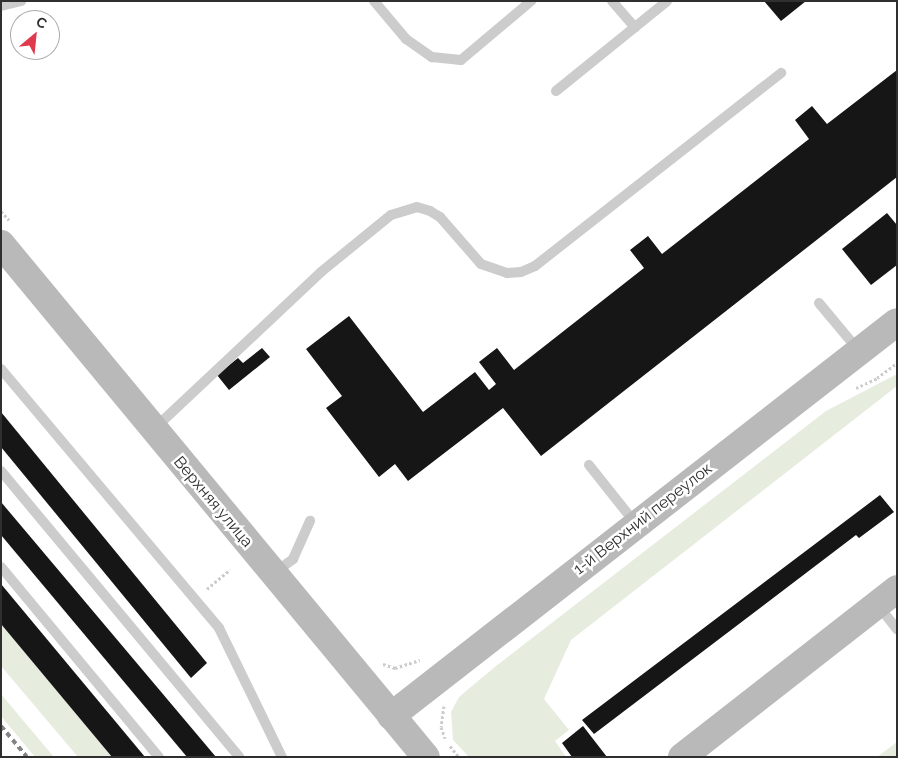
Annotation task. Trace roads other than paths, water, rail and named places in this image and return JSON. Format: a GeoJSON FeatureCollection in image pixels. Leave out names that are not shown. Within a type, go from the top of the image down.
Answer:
{"type":"FeatureCollection","features":[{"type":"Feature","properties":{"kind":"main road","name":"Верхняя улица"},"geometry":{"type":"LineString","coordinates":[[1,244],[152,430],[426,757]]}},
{"type":"Feature","properties":{"kind":"main road","name":"1-й Верхний переулок"},"geometry":{"type":"LineString","coordinates":[[391,716],[897,322]]}},
{"type":"Feature","properties":{"kind":"main road"},"geometry":{"type":"LineString","coordinates":[[682,757],[887,596]]}},
{"type":"Feature","properties":{"kind":"lane"},"geometry":{"type":"LineString","coordinates":[[1,6],[21,1]]}},
{"type":"Feature","properties":{"kind":"lane"},"geometry":{"type":"LineString","coordinates":[[374,1],[406,39],[432,57],[461,60],[531,1]]}},
{"type":"Feature","properties":{"kind":"lane"},"geometry":{"type":"LineString","coordinates":[[612,1],[635,28]]}},
{"type":"Feature","properties":{"kind":"lane"},"geometry":{"type":"LineString","coordinates":[[556,91],[667,1]]}},
{"type":"Feature","properties":{"kind":"lane"},"geometry":{"type":"LineString","coordinates":[[152,430],[321,272],[392,215],[417,207],[430,211],[440,218],[480,264],[506,273],[521,272],[535,266],[781,73]]}},
{"type":"Feature","properties":{"kind":"lane"},"geometry":{"type":"LineString","coordinates":[[819,303],[859,351]]}},
{"type":"Feature","properties":{"kind":"lane"},"geometry":{"type":"LineString","coordinates":[[1,369],[219,628],[282,757]]}},
{"type":"Feature","properties":{"kind":"lane"},"geometry":{"type":"LineString","coordinates":[[589,465],[636,524]]}},
{"type":"Feature","properties":{"kind":"lane"},"geometry":{"type":"LineString","coordinates":[[1,471],[239,757]]}},
{"type":"Feature","properties":{"kind":"lane"},"geometry":{"type":"LineString","coordinates":[[274,574],[293,559],[310,521]]}},
{"type":"Feature","properties":{"kind":"lane"},"geometry":{"type":"LineString","coordinates":[[1,567],[159,757]]}},
{"type":"Feature","properties":{"kind":"lane"},"geometry":{"type":"LineString","coordinates":[[887,596],[897,629]]}},
{"type":"Feature","properties":{"kind":"railway"},"geometry":{"type":"LineString","coordinates":[[1,726],[27,757]]}}]}
